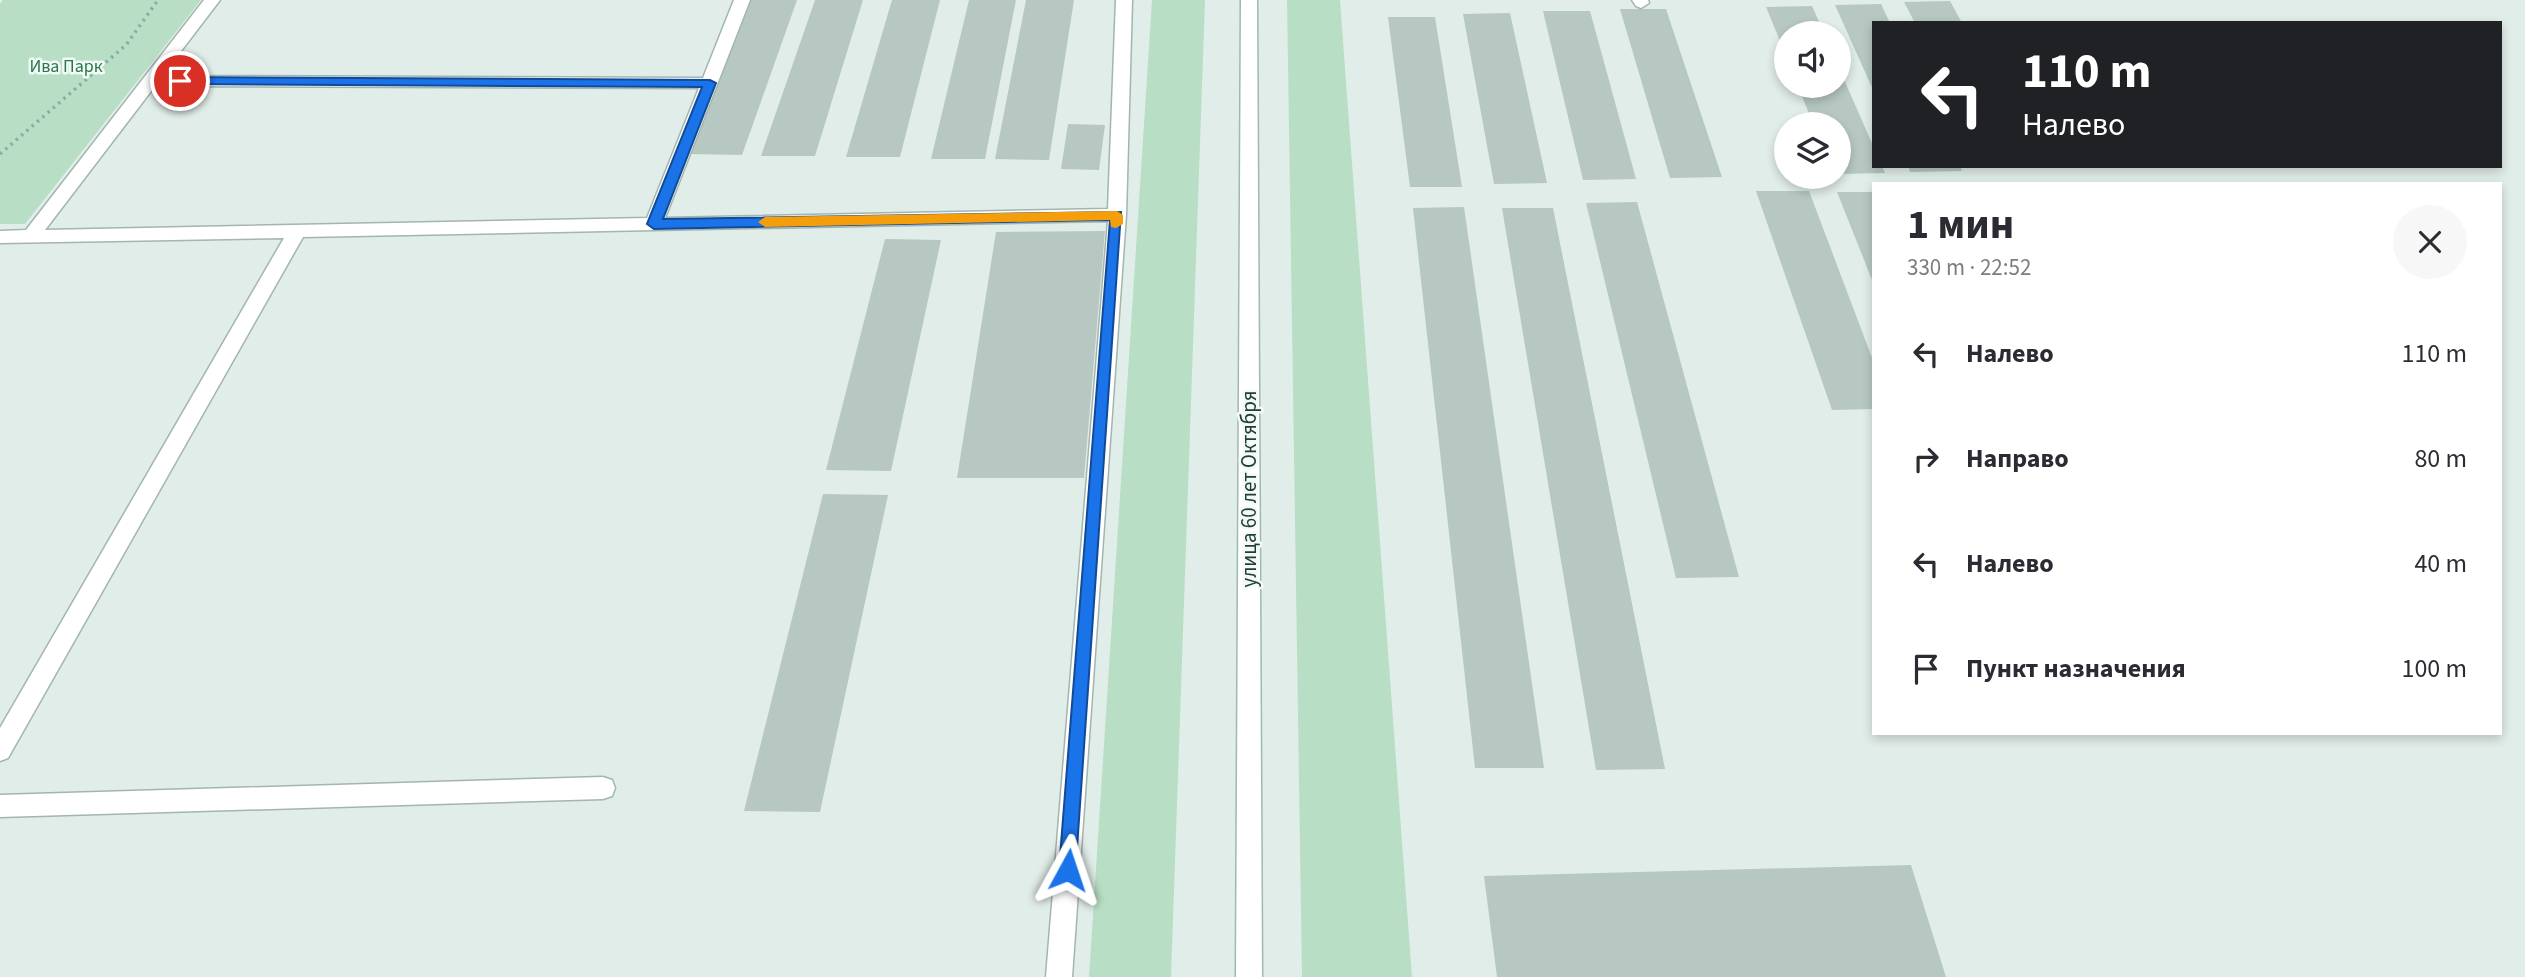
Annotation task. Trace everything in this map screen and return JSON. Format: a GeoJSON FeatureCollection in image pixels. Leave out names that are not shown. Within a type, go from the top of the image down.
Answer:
{"type":"FeatureCollection","features":[{"type":"Feature","properties":{"kind":"street"},"geometry":{"type":"LineString","coordinates":[[31,236],[212,0]]}},
{"type":"Feature","properties":{"kind":"street"},"geometry":{"type":"LineString","coordinates":[[654,224],[742,0]]}},
{"type":"Feature","properties":{"kind":"street"},"geometry":{"type":"LineString","coordinates":[[1059,977],[1117,215],[1124,0]]}},
{"type":"Feature","properties":{"kind":"street","name":"улица 60 лет Октября"},"geometry":{"type":"LineString","coordinates":[[1249,0],[1249,977]]}},
{"type":"Feature","properties":{"kind":"street"},"geometry":{"type":"LineString","coordinates":[[152,81],[710,83]]}},
{"type":"Feature","properties":{"kind":"street"},"geometry":{"type":"LineString","coordinates":[[0,237],[1117,215]]}},
{"type":"Feature","properties":{"kind":"street"},"geometry":{"type":"LineString","coordinates":[[0,750],[297,231]]}},
{"type":"Feature","properties":{"kind":"street"},"geometry":{"type":"LineString","coordinates":[[0,806],[603,788]]}},
{"type":"Feature","properties":{"kind":"path"},"geometry":{"type":"LineString","coordinates":[[0,154],[126,45],[158,0]]}},
{"type":"Feature","properties":{"kind":"green space","name":"Ива Парк"},"geometry":{"type":"Polygon","coordinates":[[[3,0],[201,0],[25,224],[0,224],[0,4],[3,0]]]}},
{"type":"Feature","properties":{"kind":"green space"},"geometry":{"type":"Polygon","coordinates":[[[1152,0],[1205,0],[1171,977],[1089,977],[1152,0]]]}},
{"type":"Feature","properties":{"kind":"green space"},"geometry":{"type":"Polygon","coordinates":[[[1287,0],[1340,0],[1412,977],[1302,977],[1287,0]]]}},
{"type":"Feature","properties":{"kind":"building"},"geometry":{"type":"Polygon","coordinates":[[[749,0],[797,0],[742,155],[689,154],[749,0]]]}},
{"type":"Feature","properties":{"kind":"building"},"geometry":{"type":"Polygon","coordinates":[[[815,0],[863,0],[815,156],[761,156],[815,0]]]}},
{"type":"Feature","properties":{"kind":"building"},"geometry":{"type":"Polygon","coordinates":[[[892,0],[940,0],[900,157],[846,157],[892,0]]]}},
{"type":"Feature","properties":{"kind":"building"},"geometry":{"type":"Polygon","coordinates":[[[969,0],[1016,0],[985,159],[931,159],[969,0]]]}},
{"type":"Feature","properties":{"kind":"building"},"geometry":{"type":"Polygon","coordinates":[[[1026,0],[1074,0],[1049,160],[995,159],[1026,0]]]}},
{"type":"Feature","properties":{"kind":"building"},"geometry":{"type":"Polygon","coordinates":[[[1950,1],[1961,21],[1914,21],[1904,2],[1950,1]]]}},
{"type":"Feature","properties":{"kind":"building"},"geometry":{"type":"Polygon","coordinates":[[[1881,4],[1889,21],[1872,21],[1872,88],[1851,41],[1851,21],[1842,21],[1835,5],[1881,4]]]}},
{"type":"Feature","properties":{"kind":"building"},"geometry":{"type":"Polygon","coordinates":[[[1812,6],[1819,21],[1774,21],[1774,26],[1766,7],[1812,6]]]}},
{"type":"Feature","properties":{"kind":"building"},"geometry":{"type":"Polygon","coordinates":[[[1620,9],[1666,9],[1722,177],[1670,178],[1620,9]]]}},
{"type":"Feature","properties":{"kind":"building"},"geometry":{"type":"Polygon","coordinates":[[[1543,11],[1590,11],[1636,179],[1583,180],[1543,11]]]}},
{"type":"Feature","properties":{"kind":"building"},"geometry":{"type":"Polygon","coordinates":[[[1510,13],[1547,183],[1494,184],[1463,14],[1510,13]]]}},
{"type":"Feature","properties":{"kind":"building"},"geometry":{"type":"Polygon","coordinates":[[[1388,17],[1435,17],[1462,187],[1410,187],[1388,17]]]}},
{"type":"Feature","properties":{"kind":"building"},"geometry":{"type":"Polygon","coordinates":[[[1851,95],[1872,143],[1872,168],[1883,168],[1885,173],[1851,174],[1851,112],[1808,112],[1803,98],[1851,98],[1851,95]]]}},
{"type":"Feature","properties":{"kind":"building"},"geometry":{"type":"Polygon","coordinates":[[[1068,124],[1105,125],[1099,170],[1061,169],[1068,124]]]}},
{"type":"Feature","properties":{"kind":"building"},"geometry":{"type":"Polygon","coordinates":[[[1909,168],[1961,168],[1962,171],[1910,172],[1909,168]]]}},
{"type":"Feature","properties":{"kind":"building"},"geometry":{"type":"Polygon","coordinates":[[[1756,191],[1809,191],[1872,358],[1872,409],[1832,410],[1756,191]]]}},
{"type":"Feature","properties":{"kind":"building"},"geometry":{"type":"Polygon","coordinates":[[[1837,192],[1872,192],[1872,280],[1837,192]]]}},
{"type":"Feature","properties":{"kind":"building"},"geometry":{"type":"Polygon","coordinates":[[[1637,202],[1739,577],[1676,578],[1586,203],[1637,202]]]}},
{"type":"Feature","properties":{"kind":"building"},"geometry":{"type":"Polygon","coordinates":[[[1464,207],[1544,768],[1475,768],[1413,208],[1464,207]]]}},
{"type":"Feature","properties":{"kind":"building"},"geometry":{"type":"Polygon","coordinates":[[[1502,208],[1553,208],[1665,769],[1596,770],[1502,208]]]}},
{"type":"Feature","properties":{"kind":"building"},"geometry":{"type":"Polygon","coordinates":[[[1105,231],[1084,478],[957,478],[996,232],[1105,231]]]}},
{"type":"Feature","properties":{"kind":"building"},"geometry":{"type":"Polygon","coordinates":[[[885,239],[941,240],[891,471],[826,470],[885,239]]]}},
{"type":"Feature","properties":{"kind":"building"},"geometry":{"type":"Polygon","coordinates":[[[823,494],[888,495],[820,812],[744,811],[823,494]]]}},
{"type":"Feature","properties":{"kind":"building"},"geometry":{"type":"Polygon","coordinates":[[[1911,865],[1946,977],[1497,977],[1484,876],[1911,865]]]}},
{"type":"Feature","properties":{"kind":"slow traffic"},"geometry":{"type":"LineString","coordinates":[[765,222],[1117,215],[1116,224]]}},
{"type":"Feature","properties":{"kind":"route"},"geometry":{"type":"LineString","coordinates":[[180,81],[710,83],[654,224],[1117,215],[1068,870]]}}]}
